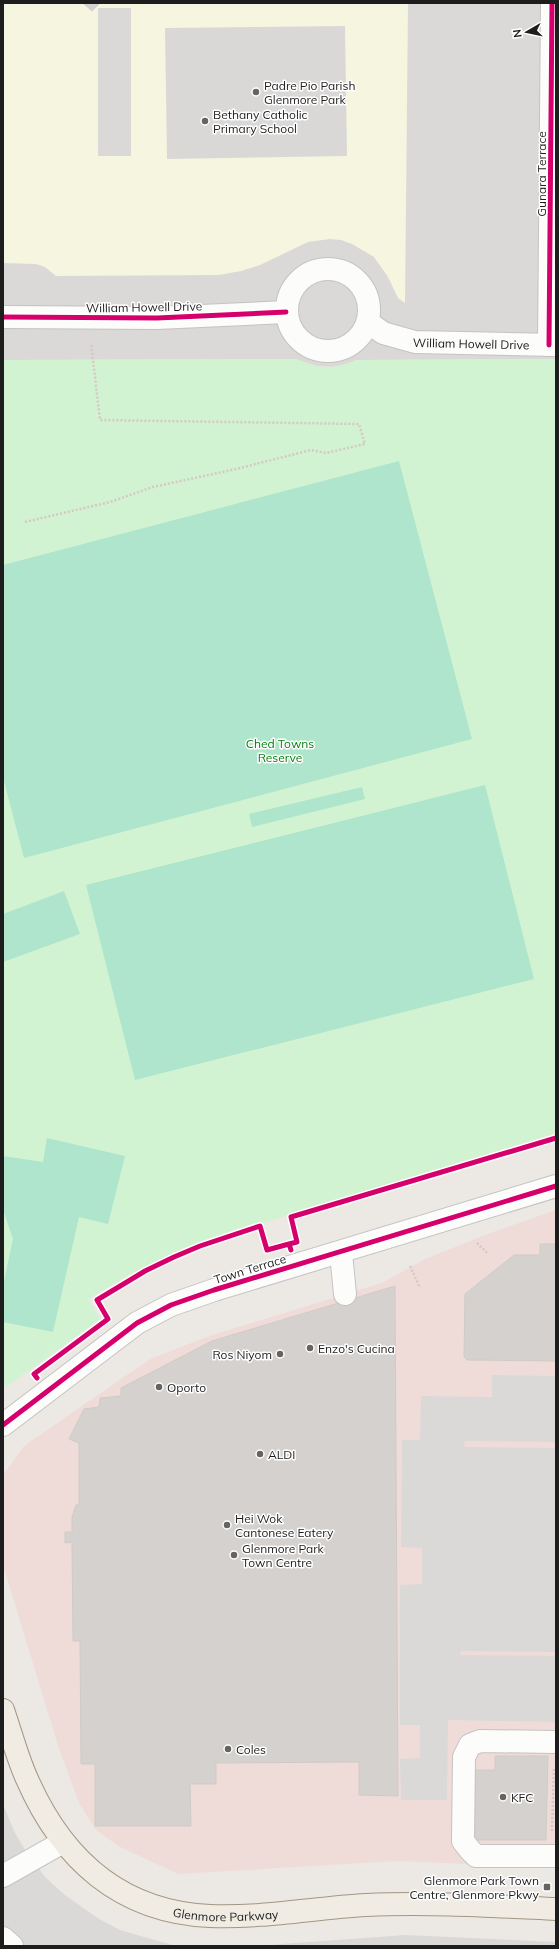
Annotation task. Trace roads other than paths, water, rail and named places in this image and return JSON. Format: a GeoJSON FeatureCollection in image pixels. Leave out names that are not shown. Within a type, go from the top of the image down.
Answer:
{"type":"FeatureCollection","features":[{"type":"Feature","properties":{"kind":"main road","name":"Glenmore Parkway"},"geometry":{"type":"LineString","coordinates":[[3,1710],[27,1779],[50,1824],[63,1842],[93,1874],[140,1901],[163,1908],[192,1914],[242,1916],[398,1904],[556,1909]]}},
{"type":"Feature","properties":{"kind":"street","name":"Gunara Terrace"},"geometry":{"type":"LineString","coordinates":[[552,3],[553,345]]}},
{"type":"Feature","properties":{"kind":"street"},"geometry":{"type":"LineString","coordinates":[[330,268],[344,272],[356,280],[365,291],[369,307],[368,322],[361,335],[351,345],[338,350],[324,352],[310,348],[298,339],[290,327],[286,312],[288,298],[294,285],[305,275],[316,270],[330,268]]}},
{"type":"Feature","properties":{"kind":"street","name":"William Howell Drive"},"geometry":{"type":"LineString","coordinates":[[3,317],[157,318],[286,312]]}},
{"type":"Feature","properties":{"kind":"street","name":"William Howell Drive"},"geometry":{"type":"LineString","coordinates":[[368,322],[383,333],[415,342],[553,345]]}},
{"type":"Feature","properties":{"kind":"street","name":"Town Terrace"},"geometry":{"type":"LineString","coordinates":[[3,1425],[125,1332],[150,1315],[192,1297],[341,1253],[556,1186]]}},
{"type":"Feature","properties":{"kind":"street"},"geometry":{"type":"LineString","coordinates":[[341,1253],[345,1294]]}},
{"type":"Feature","properties":{"kind":"street"},"geometry":{"type":"LineString","coordinates":[[554,1845],[476,1856],[463,1841],[464,1757],[470,1746],[480,1741],[555,1752]]}},
{"type":"Feature","properties":{"kind":"street"},"geometry":{"type":"LineString","coordinates":[[3,1876],[63,1842]]}},
{"type":"Feature","properties":{"kind":"street"},"geometry":{"type":"LineString","coordinates":[[3,1938],[12,1946]]}},
{"type":"Feature","properties":{"kind":"place","name":"Padre Pio Parish Glenmore Park"},"geometry":{"type":"Point","coordinates":[256,92]}},
{"type":"Feature","properties":{"kind":"place","name":"Bethany Catholic Primary School"},"geometry":{"type":"Point","coordinates":[205,121]}},
{"type":"Feature","properties":{"kind":"place","name":"Enzo's Cucina"},"geometry":{"type":"Point","coordinates":[310,1348]}},
{"type":"Feature","properties":{"kind":"place","name":"Ros Niyom"},"geometry":{"type":"Point","coordinates":[280,1354]}},
{"type":"Feature","properties":{"kind":"place","name":"Oporto"},"geometry":{"type":"Point","coordinates":[159,1387]}},
{"type":"Feature","properties":{"kind":"place","name":"ALDI"},"geometry":{"type":"Point","coordinates":[260,1454]}},
{"type":"Feature","properties":{"kind":"place","name":"Hei Wok Cantonese Eatery"},"geometry":{"type":"Point","coordinates":[227,1525]}},
{"type":"Feature","properties":{"kind":"place","name":"Glenmore Park Town Centre"},"geometry":{"type":"Point","coordinates":[234,1555]}},
{"type":"Feature","properties":{"kind":"place","name":"Coles"},"geometry":{"type":"Point","coordinates":[228,1749]}},
{"type":"Feature","properties":{"kind":"place","name":"KFC"},"geometry":{"type":"Point","coordinates":[503,1797]}},
{"type":"Feature","properties":{"kind":"place","name":"Glenmore Park Town Centre, Glenmore Pkwy"},"geometry":{"type":"Point","coordinates":[547,1887]}},
{"type":"Feature","properties":{"kind":"park label","name":"Ched Towns Reserve"},"geometry":{"type":"Point","coordinates":[280,750]}}]}
